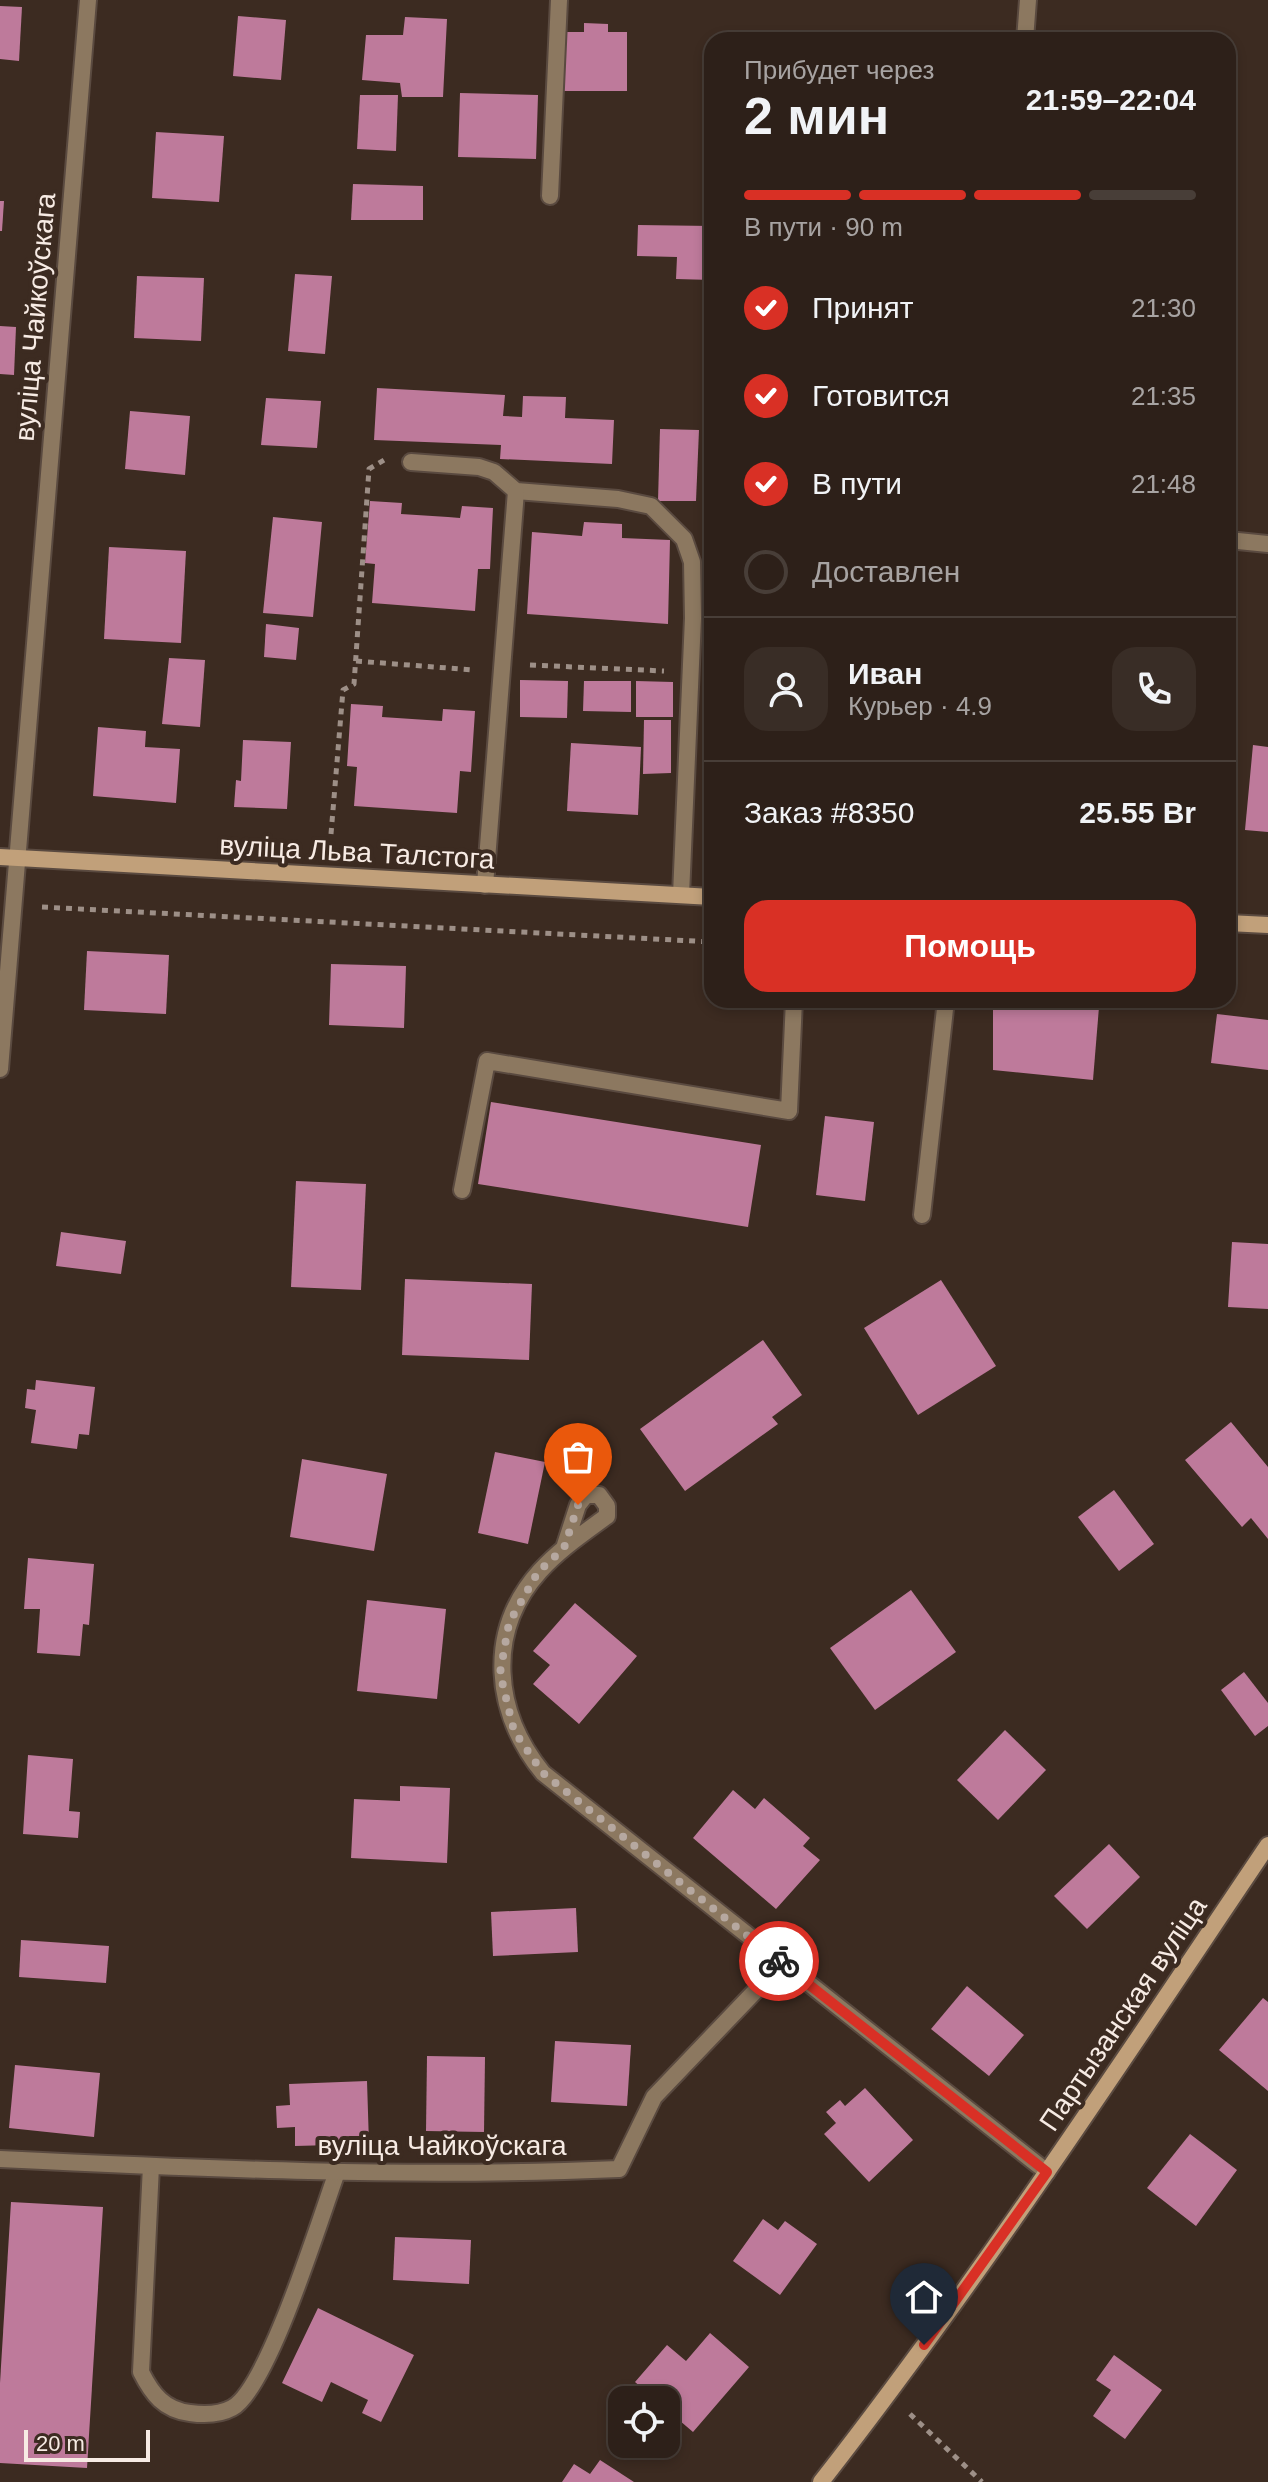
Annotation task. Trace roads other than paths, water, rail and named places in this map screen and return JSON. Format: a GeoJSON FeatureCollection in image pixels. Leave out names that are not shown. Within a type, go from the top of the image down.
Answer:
{"type":"FeatureCollection","features":[{"type":"Feature","properties":{"kind":"main road","name":"вуліца Льва Талстога"},"geometry":{"type":"LineString","coordinates":[[8,857],[704,896]]}},
{"type":"Feature","properties":{"kind":"main road"},"geometry":{"type":"LineString","coordinates":[[1236,923],[1268,925]]}},
{"type":"Feature","properties":{"kind":"main road","name":"Партызанская вуліца"},"geometry":{"type":"LineString","coordinates":[[821,2482],[889,2394],[1047,2172],[1268,1845]]}},
{"type":"Feature","properties":{"kind":"street","name":"вуліца Чайкоўскага"},"geometry":{"type":"LineString","coordinates":[[0,1069],[12,906],[8,857],[88,0]]}},
{"type":"Feature","properties":{"kind":"street"},"geometry":{"type":"LineString","coordinates":[[550,196],[559,0]]}},
{"type":"Feature","properties":{"kind":"street"},"geometry":{"type":"LineString","coordinates":[[1026,32],[1028,0]]}},
{"type":"Feature","properties":{"kind":"street"},"geometry":{"type":"LineString","coordinates":[[411,462],[479,467],[494,472],[516,491],[618,499],[651,506],[684,539],[692,562],[693,618],[681,895]]}},
{"type":"Feature","properties":{"kind":"street"},"geometry":{"type":"LineString","coordinates":[[485,885],[516,491]]}},
{"type":"Feature","properties":{"kind":"street"},"geometry":{"type":"LineString","coordinates":[[1236,541],[1268,544]]}},
{"type":"Feature","properties":{"kind":"street"},"geometry":{"type":"LineString","coordinates":[[462,1190],[487,1061],[789,1111],[794,1008]]}},
{"type":"Feature","properties":{"kind":"street"},"geometry":{"type":"LineString","coordinates":[[922,1215],[945,1008]]}},
{"type":"Feature","properties":{"kind":"street"},"geometry":{"type":"LineString","coordinates":[[564,1548],[538,1572],[519,1602],[502,1647],[500,1673],[514,1731],[543,1773],[1047,2172]]}},
{"type":"Feature","properties":{"kind":"street","name":"вуліца Чайкоўскага"},"geometry":{"type":"LineString","coordinates":[[0,2159],[337,2172],[529,2173],[619,2169],[654,2097],[782,1963]]}},
{"type":"Feature","properties":{"kind":"street"},"geometry":{"type":"LineString","coordinates":[[151,2166],[141,2372],[152,2394],[176,2411],[207,2416],[233,2408],[249,2391],[282,2323],[337,2172]]}}]}
